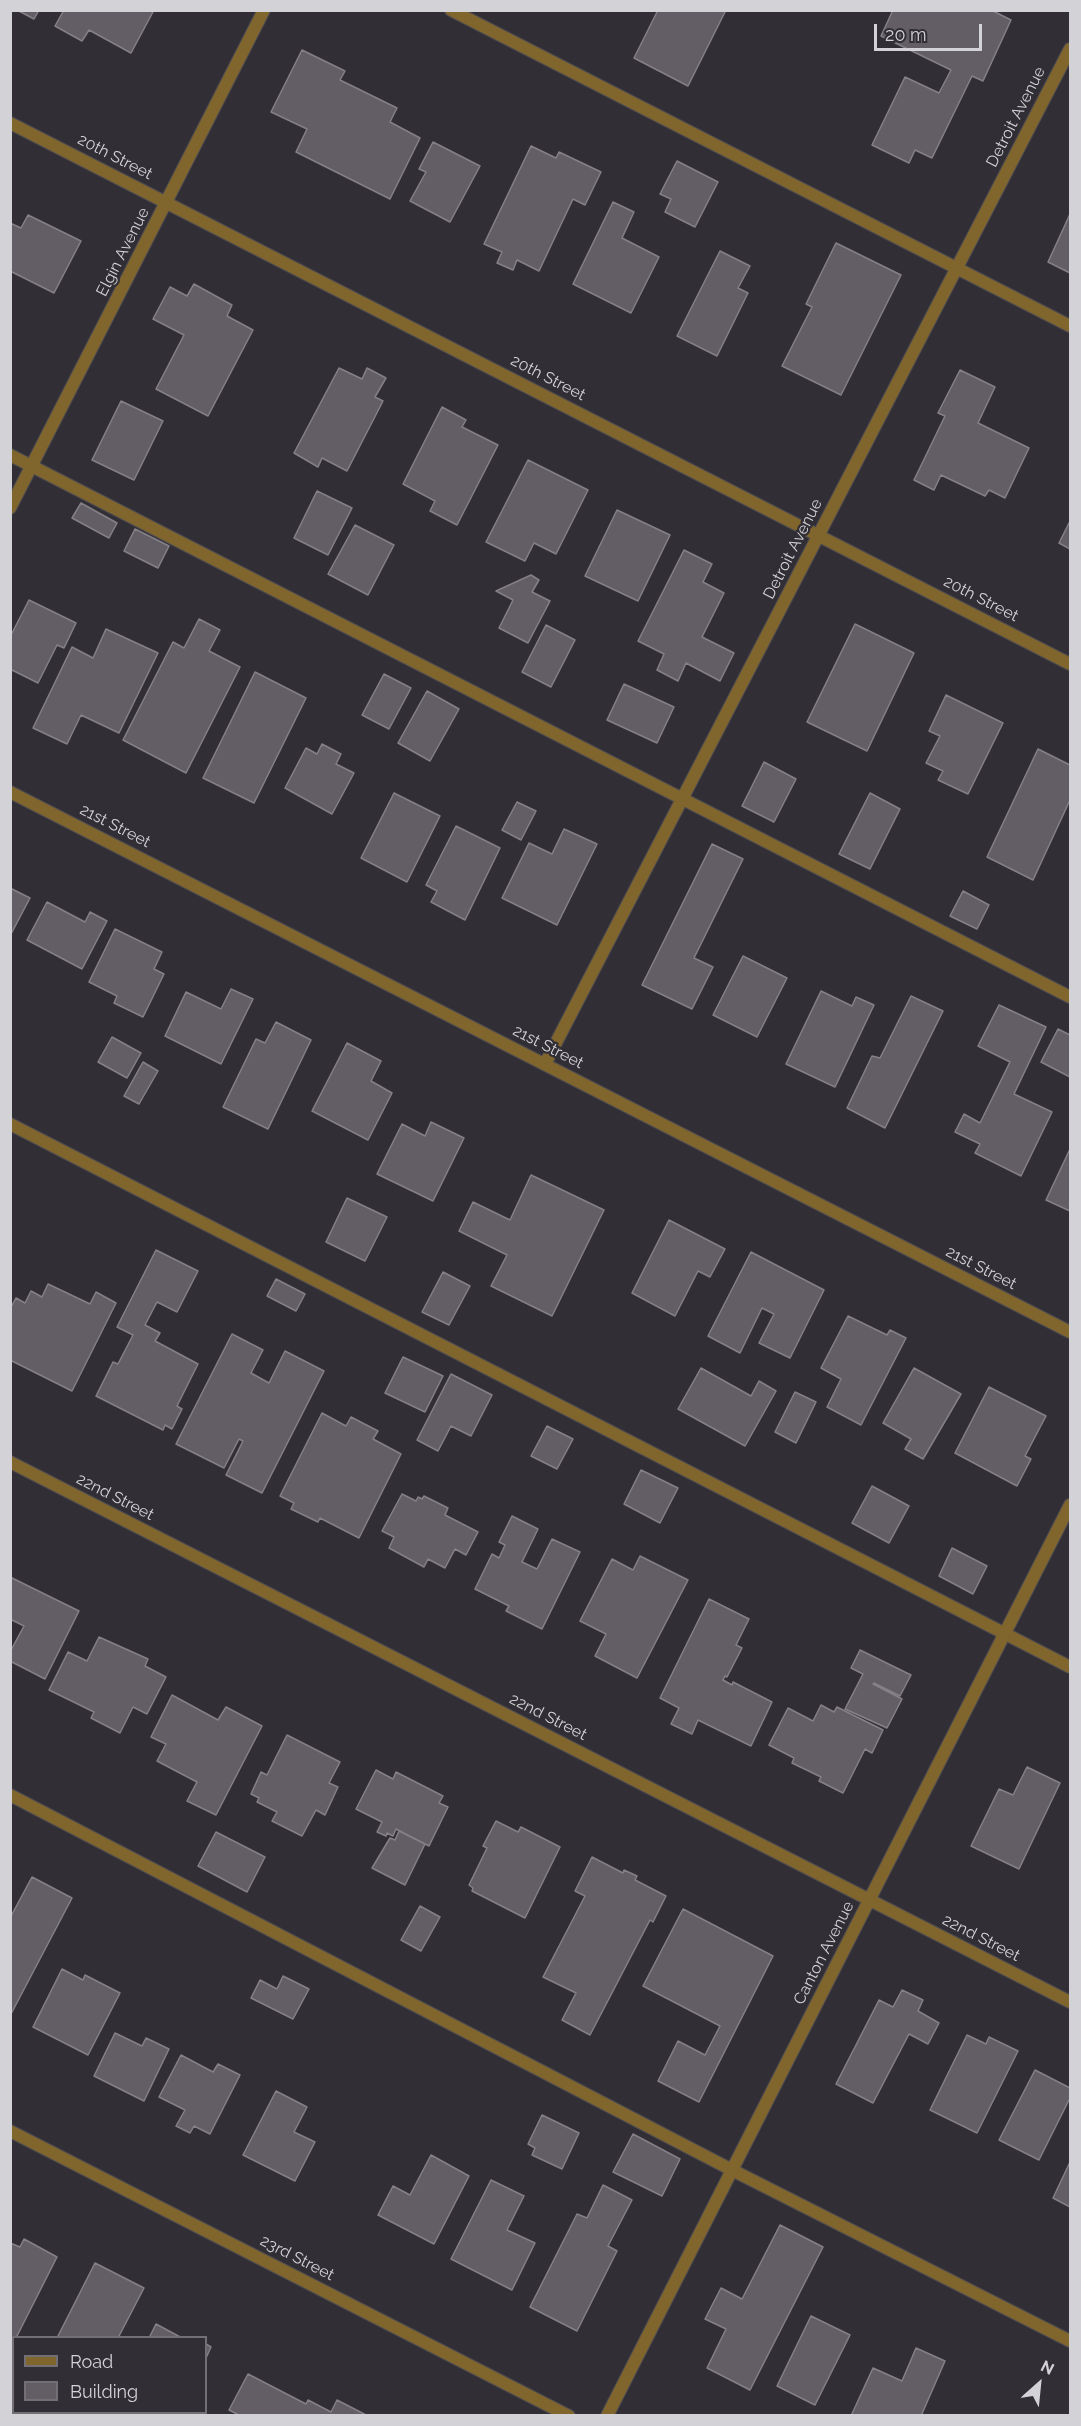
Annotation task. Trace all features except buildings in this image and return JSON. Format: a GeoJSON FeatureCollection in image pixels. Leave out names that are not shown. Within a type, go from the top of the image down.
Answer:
{"type":"FeatureCollection","features":[{"type":"Feature","properties":{"kind":"street","name":"Elgin Avenue"},"geometry":{"type":"LineString","coordinates":[[10,508],[264,10]]}},
{"type":"Feature","properties":{"kind":"street"},"geometry":{"type":"LineString","coordinates":[[452,10],[1071,326]]}},
{"type":"Feature","properties":{"kind":"street","name":"Detroit Avenue"},"geometry":{"type":"LineString","coordinates":[[545,1064],[1071,49]]}},
{"type":"Feature","properties":{"kind":"street","name":"20th Street"},"geometry":{"type":"LineString","coordinates":[[10,123],[1071,664]]}},
{"type":"Feature","properties":{"kind":"street"},"geometry":{"type":"LineString","coordinates":[[10,455],[1071,997]]}},
{"type":"Feature","properties":{"kind":"street","name":"21st Street"},"geometry":{"type":"LineString","coordinates":[[10,792],[1071,1332]]}},
{"type":"Feature","properties":{"kind":"street"},"geometry":{"type":"LineString","coordinates":[[10,1125],[1071,1667]]}},
{"type":"Feature","properties":{"kind":"street","name":"22nd Street"},"geometry":{"type":"LineString","coordinates":[[10,1462],[1071,2002]]}},
{"type":"Feature","properties":{"kind":"street","name":"Canton Avenue"},"geometry":{"type":"LineString","coordinates":[[607,2415],[1071,1505]]}},
{"type":"Feature","properties":{"kind":"street"},"geometry":{"type":"LineString","coordinates":[[10,1795],[732,2170],[1071,2341]]}},
{"type":"Feature","properties":{"kind":"street","name":"23rd Street"},"geometry":{"type":"LineString","coordinates":[[10,2131],[569,2415]]}}]}
